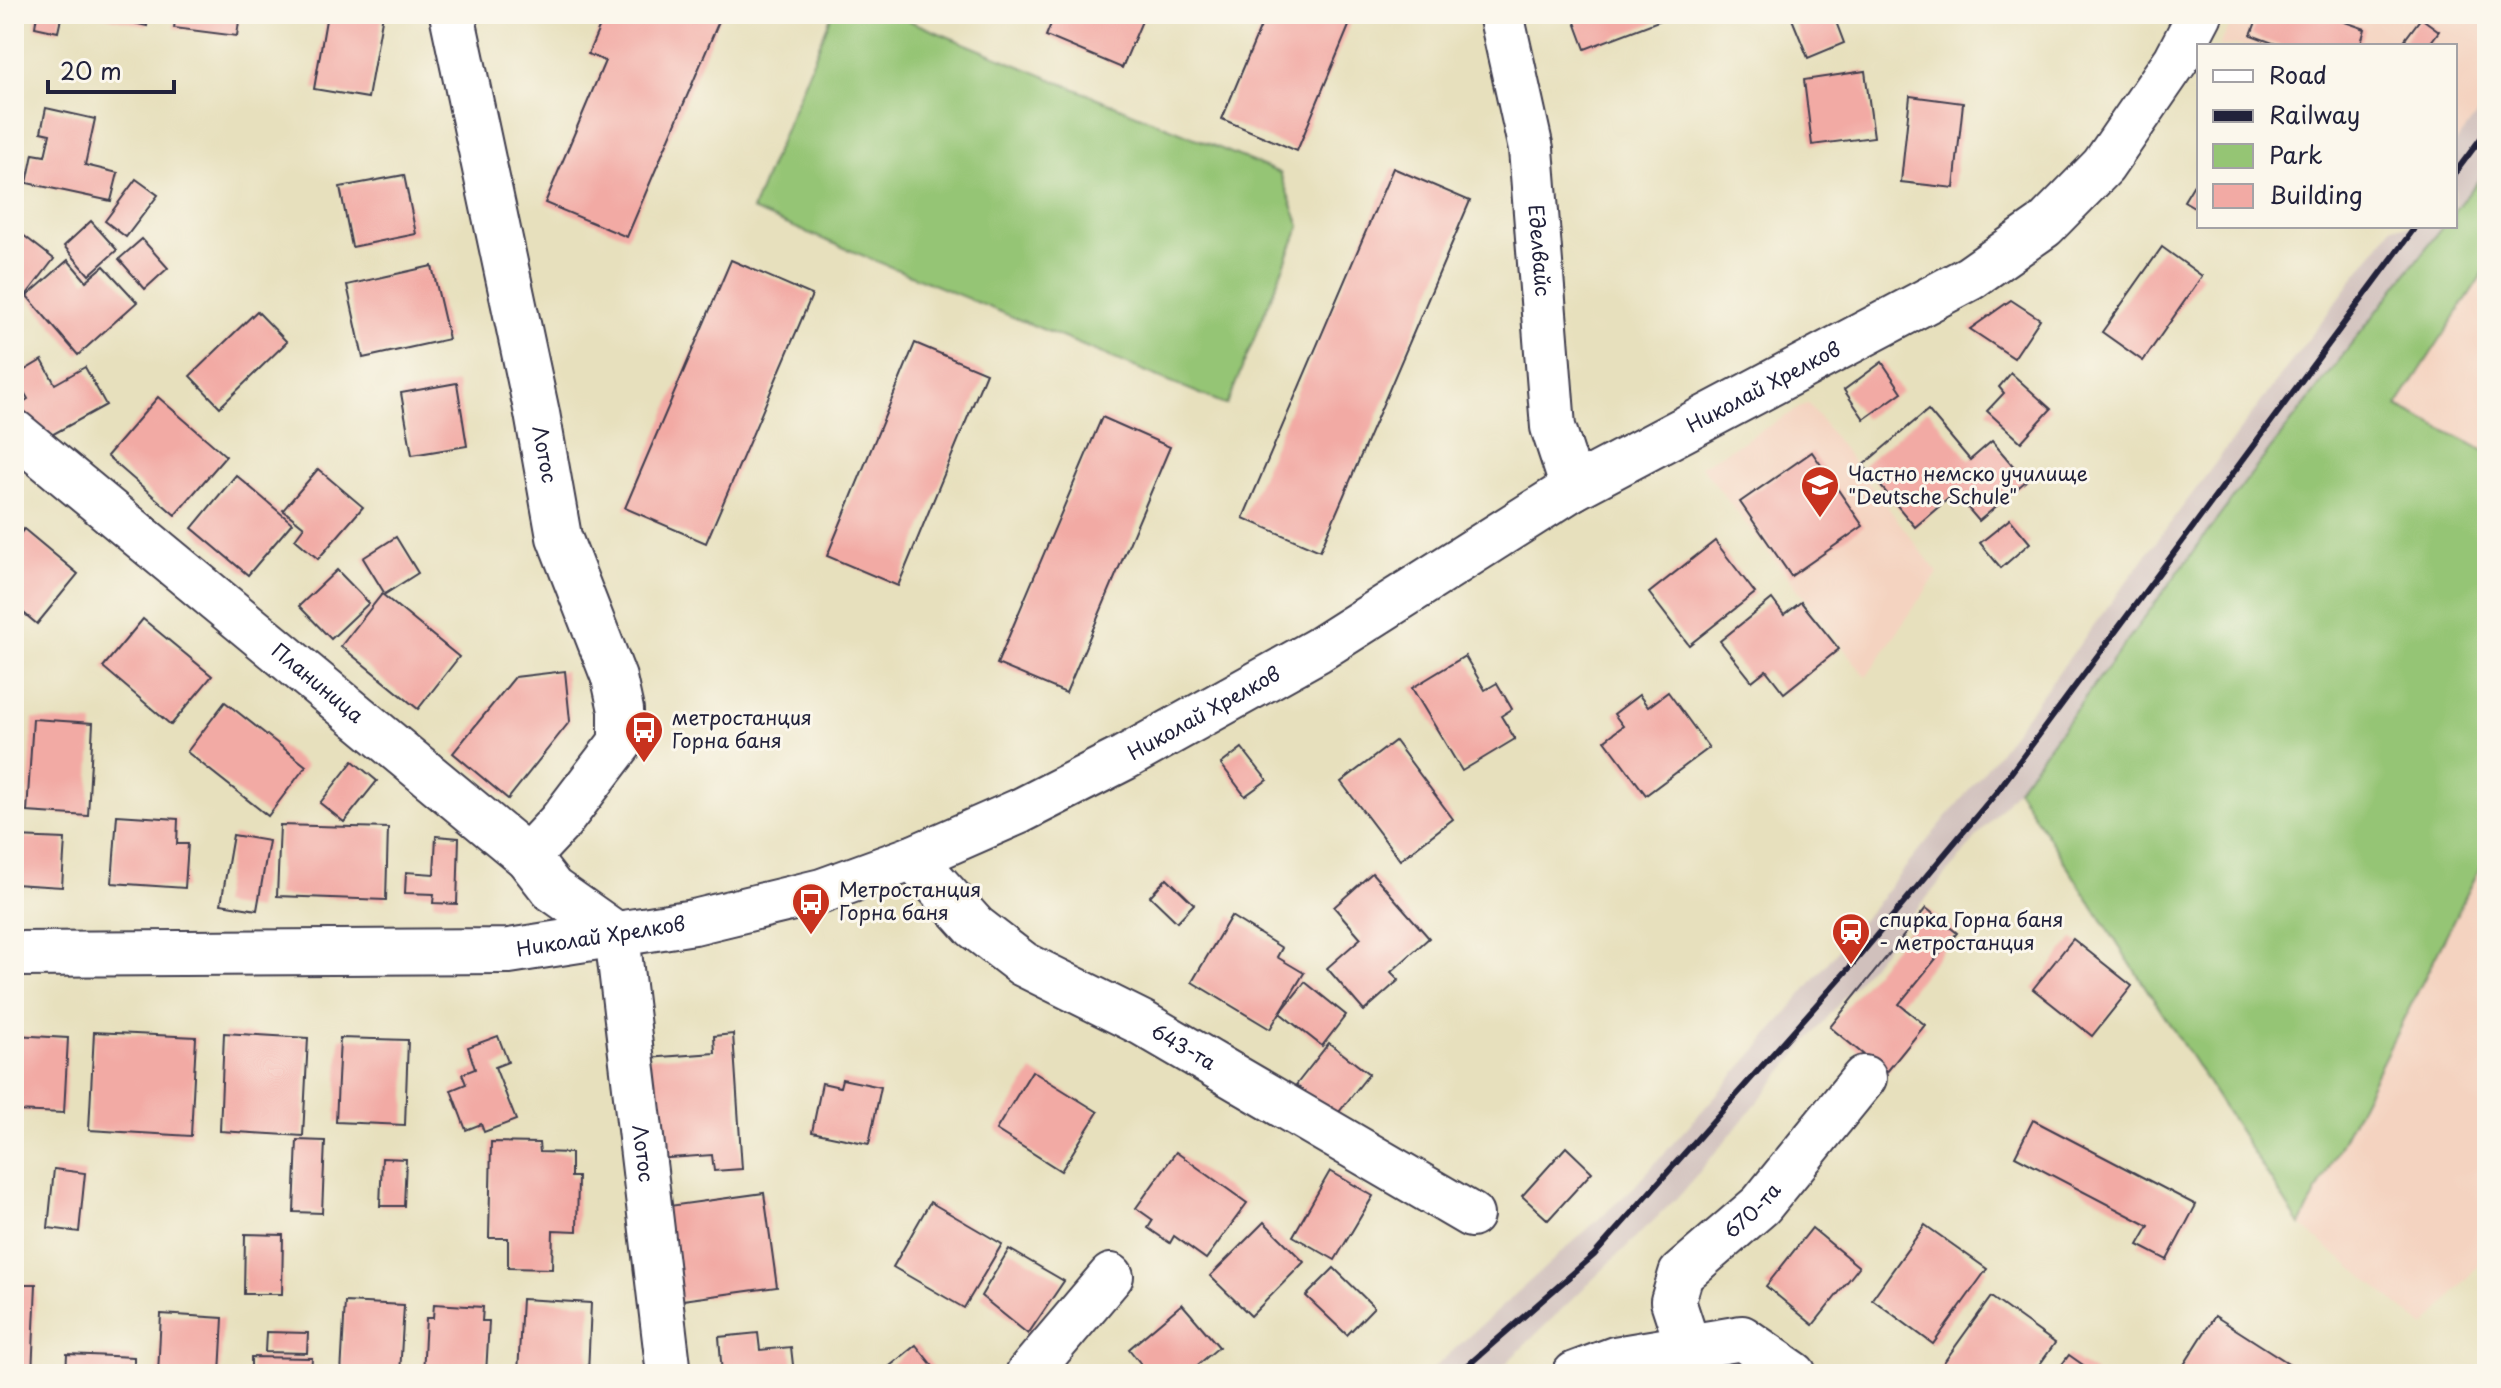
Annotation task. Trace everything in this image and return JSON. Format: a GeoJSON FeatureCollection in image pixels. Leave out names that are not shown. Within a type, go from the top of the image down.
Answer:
{"type":"FeatureCollection","features":[{"type":"Feature","properties":{"kind":"street","name":"Лотос"},"geometry":{"type":"LineString","coordinates":[[452,14],[534,398],[559,537],[614,678],[621,710],[621,742],[560,822],[527,857]]}},
{"type":"Feature","properties":{"kind":"street","name":"Еделвайс"},"geometry":{"type":"LineString","coordinates":[[1501,14],[1531,149],[1553,427],[1573,488]]}},
{"type":"Feature","properties":{"kind":"street","name":"Николай Хрелков"},"geometry":{"type":"LineString","coordinates":[[14,954],[435,954],[509,951],[694,922],[822,891],[913,858],[1020,811],[1124,758],[1304,658],[1573,488],[1970,278],[2044,226],[2103,166],[2176,60],[2200,14]]}},
{"type":"Feature","properties":{"kind":"street","name":"Планиница"},"geometry":{"type":"LineString","coordinates":[[14,432],[527,857],[552,889],[617,935]]}},
{"type":"Feature","properties":{"kind":"street","name":"643-та"},"geometry":{"type":"LineString","coordinates":[[913,858],[975,927],[1023,964],[1142,1023],[1471,1215]]}},
{"type":"Feature","properties":{"kind":"street","name":"Лотос"},"geometry":{"type":"LineString","coordinates":[[617,935],[669,1374]]}},
{"type":"Feature","properties":{"kind":"street","name":"670-та"},"geometry":{"type":"LineString","coordinates":[[1688,1347],[1673,1301],[1681,1274],[1761,1205],[1864,1078]]}},
{"type":"Feature","properties":{"kind":"street"},"geometry":{"type":"LineString","coordinates":[[1028,1374],[1111,1276]]}},
{"type":"Feature","properties":{"kind":"street"},"geometry":{"type":"LineString","coordinates":[[1575,1374],[1615,1359],[1742,1338],[1794,1374]]}},
{"type":"Feature","properties":{"kind":"shaded area"},"geometry":{"type":"Polygon","coordinates":[[[2237,14],[2487,14],[2487,101],[2457,141],[2457,44],[2220,44],[2237,14]]]}},
{"type":"Feature","properties":{"kind":"shaded area"},"geometry":{"type":"Polygon","coordinates":[[[2487,101],[2487,169],[2457,208],[2457,141],[2487,101]]]}},
{"type":"Feature","properties":{"kind":"shaded area"},"geometry":{"type":"Polygon","coordinates":[[[2392,228],[2441,228],[2245,482],[2017,789],[1682,1193],[1495,1374],[1427,1374],[1634,1187],[1758,1048],[1989,765],[2392,228]]]}},
{"type":"Feature","properties":{"kind":"shaded area"},"geometry":{"type":"Polygon","coordinates":[[[2487,267],[2487,452],[2396,407],[2487,267]]]}},
{"type":"Feature","properties":{"kind":"shaded area","name":"Частно немско училище \"Deutsche Schule\""},"geometry":{"type":"Polygon","coordinates":[[[1808,403],[1938,573],[1866,677],[1701,466],[1808,403]]]}},
{"type":"Feature","properties":{"kind":"shaded area"},"geometry":{"type":"Polygon","coordinates":[[[2487,854],[2487,1255],[2425,1327],[2300,1225],[2487,854]]]}},
{"type":"Feature","properties":{"kind":"green space"},"geometry":{"type":"Polygon","coordinates":[[[832,14],[893,14],[1280,173],[1300,226],[1227,405],[752,210],[832,14]]]}},
{"type":"Feature","properties":{"kind":"green space"},"geometry":{"type":"Polygon","coordinates":[[[2487,169],[2487,267],[2397,406],[2487,452],[2487,854],[2300,1225],[2017,789],[2245,482],[2441,228],[2457,228],[2457,208],[2487,169]]]}},
{"type":"Feature","properties":{"kind":"building"},"geometry":{"type":"Polygon","coordinates":[[[37,14],[62,14],[58,32],[35,27],[37,14]]]}},
{"type":"Feature","properties":{"kind":"building"},"geometry":{"type":"Polygon","coordinates":[[[95,14],[149,14],[147,26],[95,14]]]}},
{"type":"Feature","properties":{"kind":"building"},"geometry":{"type":"Polygon","coordinates":[[[176,14],[240,14],[237,36],[174,28],[176,14]]]}},
{"type":"Feature","properties":{"kind":"building"},"geometry":{"type":"Polygon","coordinates":[[[327,14],[383,14],[368,98],[314,89],[327,14]]]}},
{"type":"Feature","properties":{"kind":"building"},"geometry":{"type":"Polygon","coordinates":[[[605,14],[722,14],[627,237],[545,203],[605,61],[588,54],[605,14]]]}},
{"type":"Feature","properties":{"kind":"building"},"geometry":{"type":"Polygon","coordinates":[[[1055,14],[1145,14],[1122,68],[1046,36],[1055,14]]]}},
{"type":"Feature","properties":{"kind":"building"},"geometry":{"type":"Polygon","coordinates":[[[1266,14],[1354,14],[1297,151],[1222,119],[1266,14]]]}},
{"type":"Feature","properties":{"kind":"building"},"geometry":{"type":"Polygon","coordinates":[[[1572,14],[1668,14],[1669,17],[1585,49],[1572,14]]]}},
{"type":"Feature","properties":{"kind":"building"},"geometry":{"type":"Polygon","coordinates":[[[1790,14],[1833,14],[1844,43],[1808,58],[1790,14]]]}},
{"type":"Feature","properties":{"kind":"building"},"geometry":{"type":"Polygon","coordinates":[[[2259,14],[2322,14],[2365,29],[2361,44],[2276,44],[2251,35],[2259,14]]]}},
{"type":"Feature","properties":{"kind":"building"},"geometry":{"type":"Polygon","coordinates":[[[2421,18],[2439,31],[2429,44],[2402,44],[2421,18]]]}},
{"type":"Feature","properties":{"kind":"building"},"geometry":{"type":"Polygon","coordinates":[[[1865,71],[1874,137],[1812,145],[1804,80],[1865,71]]]}},
{"type":"Feature","properties":{"kind":"building"},"geometry":{"type":"Polygon","coordinates":[[[1910,96],[1963,103],[1954,188],[1901,182],[1910,96]]]}},
{"type":"Feature","properties":{"kind":"building"},"geometry":{"type":"Polygon","coordinates":[[[46,108],[95,119],[85,165],[118,173],[111,201],[27,183],[33,154],[45,156],[50,134],[41,132],[46,108]]]}},
{"type":"Feature","properties":{"kind":"building"},"geometry":{"type":"Polygon","coordinates":[[[1393,168],[1470,201],[1320,551],[1243,518],[1393,168]]]}},
{"type":"Feature","properties":{"kind":"building"},"geometry":{"type":"Polygon","coordinates":[[[404,175],[416,234],[352,247],[340,187],[404,175]]]}},
{"type":"Feature","properties":{"kind":"building"},"geometry":{"type":"Polygon","coordinates":[[[136,179],[158,195],[126,237],[105,221],[136,179]]]}},
{"type":"Feature","properties":{"kind":"building"},"geometry":{"type":"Polygon","coordinates":[[[2197,179],[2197,209],[2184,201],[2197,179]]]}},
{"type":"Feature","properties":{"kind":"building"},"geometry":{"type":"Polygon","coordinates":[[[91,221],[117,250],[89,275],[64,246],[91,221]]]}},
{"type":"Feature","properties":{"kind":"building"},"geometry":{"type":"Polygon","coordinates":[[[14,228],[54,259],[14,311],[14,228]]]}},
{"type":"Feature","properties":{"kind":"building"},"geometry":{"type":"Polygon","coordinates":[[[142,239],[168,268],[145,289],[119,259],[142,239]]]}},
{"type":"Feature","properties":{"kind":"building"},"geometry":{"type":"Polygon","coordinates":[[[2162,247],[2202,276],[2143,361],[2102,332],[2162,247]]]}},
{"type":"Feature","properties":{"kind":"building"},"geometry":{"type":"Polygon","coordinates":[[[68,260],[86,281],[104,266],[137,302],[78,355],[27,296],[68,260]]]}},
{"type":"Feature","properties":{"kind":"building"},"geometry":{"type":"Polygon","coordinates":[[[731,260],[812,295],[706,543],[625,508],[731,260]]]}},
{"type":"Feature","properties":{"kind":"building"},"geometry":{"type":"Polygon","coordinates":[[[432,266],[449,339],[363,358],[347,285],[432,266]]]}},
{"type":"Feature","properties":{"kind":"building"},"geometry":{"type":"Polygon","coordinates":[[[2011,300],[2040,319],[2014,358],[1970,329],[2011,300]]]}},
{"type":"Feature","properties":{"kind":"building"},"geometry":{"type":"Polygon","coordinates":[[[257,311],[287,342],[220,407],[190,376],[257,311]]]}},
{"type":"Feature","properties":{"kind":"building"},"geometry":{"type":"Polygon","coordinates":[[[915,343],[986,373],[898,586],[827,556],[915,343]]]}},
{"type":"Feature","properties":{"kind":"building"},"geometry":{"type":"Polygon","coordinates":[[[42,360],[55,384],[85,367],[106,405],[48,437],[14,408],[28,399],[15,376],[42,360]]]}},
{"type":"Feature","properties":{"kind":"building"},"geometry":{"type":"Polygon","coordinates":[[[1882,362],[1902,392],[1864,419],[1844,390],[1882,362]]]}},
{"type":"Feature","properties":{"kind":"building"},"geometry":{"type":"Polygon","coordinates":[[[2011,373],[2051,409],[2021,442],[1987,411],[2004,393],[1999,387],[2011,373]]]}},
{"type":"Feature","properties":{"kind":"building"},"geometry":{"type":"Polygon","coordinates":[[[457,383],[467,446],[412,455],[401,393],[457,383]]]}},
{"type":"Feature","properties":{"kind":"building"},"geometry":{"type":"Polygon","coordinates":[[[158,397],[226,456],[175,515],[107,456],[158,397]]]}},
{"type":"Feature","properties":{"kind":"building"},"geometry":{"type":"Polygon","coordinates":[[[1928,410],[1970,460],[1992,441],[2026,481],[1979,521],[1955,493],[1915,527],[1863,465],[1928,410]]]}},
{"type":"Feature","properties":{"kind":"building"},"geometry":{"type":"Polygon","coordinates":[[[1102,417],[1170,447],[1066,693],[997,664],[1102,417]]]}},
{"type":"Feature","properties":{"kind":"building"},"geometry":{"type":"Polygon","coordinates":[[[1812,452],[1863,526],[1791,576],[1740,502],[1812,452]]]}},
{"type":"Feature","properties":{"kind":"building"},"geometry":{"type":"Polygon","coordinates":[[[318,469],[363,507],[318,559],[295,539],[304,527],[283,510],[318,469]]]}},
{"type":"Feature","properties":{"kind":"building"},"geometry":{"type":"Polygon","coordinates":[[[236,475],[292,523],[248,575],[192,528],[236,475]]]}},
{"type":"Feature","properties":{"kind":"building"},"geometry":{"type":"Polygon","coordinates":[[[2010,519],[2030,543],[2001,568],[1980,543],[2010,519]]]}},
{"type":"Feature","properties":{"kind":"building"},"geometry":{"type":"Polygon","coordinates":[[[24,529],[78,574],[37,624],[14,605],[14,542],[24,529]]]}},
{"type":"Feature","properties":{"kind":"building"},"geometry":{"type":"Polygon","coordinates":[[[396,537],[418,573],[385,594],[363,558],[396,537]]]}},
{"type":"Feature","properties":{"kind":"building"},"geometry":{"type":"Polygon","coordinates":[[[1715,541],[1755,593],[1689,645],[1649,593],[1715,541]]]}},
{"type":"Feature","properties":{"kind":"building"},"geometry":{"type":"Polygon","coordinates":[[[337,570],[369,603],[331,639],[299,606],[337,570]]]}},
{"type":"Feature","properties":{"kind":"building"},"geometry":{"type":"Polygon","coordinates":[[[382,594],[459,657],[418,709],[341,646],[382,594]]]}},
{"type":"Feature","properties":{"kind":"building"},"geometry":{"type":"Polygon","coordinates":[[[1772,599],[1784,615],[1801,602],[1839,649],[1784,693],[1766,670],[1752,681],[1720,641],[1772,599]]]}},
{"type":"Feature","properties":{"kind":"building"},"geometry":{"type":"Polygon","coordinates":[[[143,619],[212,676],[171,725],[103,667],[143,619]]]}},
{"type":"Feature","properties":{"kind":"building"},"geometry":{"type":"Polygon","coordinates":[[[1465,656],[1485,690],[1497,683],[1512,709],[1501,716],[1515,739],[1462,771],[1412,688],[1465,656]]]}},
{"type":"Feature","properties":{"kind":"building"},"geometry":{"type":"Polygon","coordinates":[[[565,671],[570,721],[508,799],[453,753],[515,677],[565,671]]]}},
{"type":"Feature","properties":{"kind":"building"},"geometry":{"type":"Polygon","coordinates":[[[1668,692],[1709,748],[1646,795],[1605,740],[1623,726],[1614,714],[1639,695],[1648,707],[1668,692]]]}},
{"type":"Feature","properties":{"kind":"building"},"geometry":{"type":"Polygon","coordinates":[[[225,702],[306,766],[268,816],[187,752],[225,702]]]}},
{"type":"Feature","properties":{"kind":"building"},"geometry":{"type":"Polygon","coordinates":[[[33,719],[93,723],[88,816],[27,812],[33,719]]]}},
{"type":"Feature","properties":{"kind":"building"},"geometry":{"type":"Polygon","coordinates":[[[1395,741],[1453,819],[1400,860],[1341,782],[1395,741]]]}},
{"type":"Feature","properties":{"kind":"building"},"geometry":{"type":"Polygon","coordinates":[[[1242,748],[1267,780],[1245,796],[1221,764],[1242,748]]]}},
{"type":"Feature","properties":{"kind":"building"},"geometry":{"type":"Polygon","coordinates":[[[353,761],[377,781],[344,822],[320,803],[353,761]]]}},
{"type":"Feature","properties":{"kind":"building"},"geometry":{"type":"Polygon","coordinates":[[[117,815],[178,819],[177,844],[188,844],[185,888],[112,883],[117,815]]]}},
{"type":"Feature","properties":{"kind":"building"},"geometry":{"type":"Polygon","coordinates":[[[280,825],[388,828],[386,900],[277,896],[280,825]]]}},
{"type":"Feature","properties":{"kind":"building"},"geometry":{"type":"Polygon","coordinates":[[[233,835],[269,841],[257,910],[221,904],[233,835]]]}},
{"type":"Feature","properties":{"kind":"building"},"geometry":{"type":"Polygon","coordinates":[[[436,836],[459,838],[457,904],[433,903],[434,894],[405,893],[406,872],[434,874],[436,836]]]}},
{"type":"Feature","properties":{"kind":"building"},"geometry":{"type":"Polygon","coordinates":[[[16,837],[65,839],[62,887],[14,884],[16,837]]]}},
{"type":"Feature","properties":{"kind":"building"},"geometry":{"type":"Polygon","coordinates":[[[1372,873],[1429,938],[1391,972],[1399,980],[1364,1011],[1327,968],[1361,938],[1334,907],[1372,873]]]}},
{"type":"Feature","properties":{"kind":"building"},"geometry":{"type":"Polygon","coordinates":[[[1167,878],[1194,904],[1177,922],[1150,896],[1167,878]]]}},
{"type":"Feature","properties":{"kind":"building"},"geometry":{"type":"Polygon","coordinates":[[[1926,908],[1957,933],[1899,1004],[1925,1025],[1886,1073],[1830,1027],[1926,908]]]}},
{"type":"Feature","properties":{"kind":"building"},"geometry":{"type":"Polygon","coordinates":[[[1231,916],[1282,948],[1277,957],[1304,973],[1270,1029],[1192,982],[1231,916]]]}},
{"type":"Feature","properties":{"kind":"building"},"geometry":{"type":"Polygon","coordinates":[[[2073,939],[2132,986],[2092,1036],[2033,989],[2073,939]]]}},
{"type":"Feature","properties":{"kind":"building"},"geometry":{"type":"Polygon","coordinates":[[[1305,982],[1346,1015],[1322,1046],[1280,1013],[1305,982]]]}},
{"type":"Feature","properties":{"kind":"building"},"geometry":{"type":"Polygon","coordinates":[[[94,1032],[196,1037],[191,1136],[89,1130],[94,1032]]]}},
{"type":"Feature","properties":{"kind":"building"},"geometry":{"type":"Polygon","coordinates":[[[224,1033],[308,1038],[303,1136],[220,1131],[224,1033]]]}},
{"type":"Feature","properties":{"kind":"building"},"geometry":{"type":"Polygon","coordinates":[[[733,1034],[742,1169],[714,1171],[712,1155],[655,1159],[647,1058],[715,1053],[714,1036],[733,1034]]]}},
{"type":"Feature","properties":{"kind":"building"},"geometry":{"type":"Polygon","coordinates":[[[14,1035],[68,1038],[64,1113],[14,1111],[14,1035]]]}},
{"type":"Feature","properties":{"kind":"building"},"geometry":{"type":"Polygon","coordinates":[[[498,1036],[508,1062],[495,1067],[516,1120],[484,1132],[481,1124],[466,1130],[451,1090],[466,1084],[462,1074],[475,1069],[468,1047],[498,1036]]]}},
{"type":"Feature","properties":{"kind":"building"},"geometry":{"type":"Polygon","coordinates":[[[340,1038],[408,1040],[405,1125],[336,1122],[340,1038]]]}},
{"type":"Feature","properties":{"kind":"building"},"geometry":{"type":"Polygon","coordinates":[[[1329,1043],[1369,1074],[1335,1117],[1296,1085],[1329,1043]]]}},
{"type":"Feature","properties":{"kind":"building"},"geometry":{"type":"Polygon","coordinates":[[[1032,1071],[1098,1112],[1061,1171],[996,1130],[1032,1071]]]}},
{"type":"Feature","properties":{"kind":"building"},"geometry":{"type":"Polygon","coordinates":[[[842,1079],[881,1087],[869,1144],[812,1132],[822,1083],[840,1087],[842,1079]]]}},
{"type":"Feature","properties":{"kind":"building"},"geometry":{"type":"Polygon","coordinates":[[[2033,1120],[2196,1205],[2167,1260],[2138,1245],[2149,1226],[2015,1156],[2033,1120]]]}},
{"type":"Feature","properties":{"kind":"building"},"geometry":{"type":"Polygon","coordinates":[[[297,1140],[325,1141],[322,1213],[294,1212],[297,1140]]]}},
{"type":"Feature","properties":{"kind":"building"},"geometry":{"type":"Polygon","coordinates":[[[491,1142],[539,1143],[540,1152],[571,1153],[571,1177],[578,1177],[577,1231],[553,1230],[552,1269],[508,1268],[508,1238],[489,1238],[491,1142]]]}},
{"type":"Feature","properties":{"kind":"building"},"geometry":{"type":"Polygon","coordinates":[[[1566,1147],[1592,1172],[1548,1220],[1522,1196],[1566,1147]]]}},
{"type":"Feature","properties":{"kind":"building"},"geometry":{"type":"Polygon","coordinates":[[[1176,1152],[1247,1203],[1206,1259],[1174,1236],[1170,1243],[1148,1228],[1153,1220],[1136,1208],[1176,1152]]]}},
{"type":"Feature","properties":{"kind":"building"},"geometry":{"type":"Polygon","coordinates":[[[382,1158],[406,1159],[404,1206],[380,1206],[382,1158]]]}},
{"type":"Feature","properties":{"kind":"building"},"geometry":{"type":"Polygon","coordinates":[[[54,1169],[85,1173],[79,1232],[48,1228],[54,1169]]]}},
{"type":"Feature","properties":{"kind":"building"},"geometry":{"type":"Polygon","coordinates":[[[1330,1171],[1373,1196],[1335,1260],[1293,1236],[1330,1171]]]}},
{"type":"Feature","properties":{"kind":"building"},"geometry":{"type":"Polygon","coordinates":[[[764,1193],[777,1287],[675,1301],[662,1207],[764,1193]]]}},
{"type":"Feature","properties":{"kind":"building"},"geometry":{"type":"Polygon","coordinates":[[[930,1202],[1002,1244],[964,1308],[893,1267],[930,1202]]]}},
{"type":"Feature","properties":{"kind":"building"},"geometry":{"type":"Polygon","coordinates":[[[1264,1222],[1304,1262],[1251,1316],[1210,1276],[1264,1222]]]}},
{"type":"Feature","properties":{"kind":"building"},"geometry":{"type":"Polygon","coordinates":[[[1925,1225],[1987,1269],[1933,1344],[1872,1299],[1925,1225]]]}},
{"type":"Feature","properties":{"kind":"building"},"geometry":{"type":"Polygon","coordinates":[[[1812,1228],[1859,1267],[1813,1325],[1766,1286],[1812,1228]]]}},
{"type":"Feature","properties":{"kind":"building"},"geometry":{"type":"Polygon","coordinates":[[[245,1234],[283,1235],[282,1294],[244,1294],[245,1234]]]}},
{"type":"Feature","properties":{"kind":"building"},"geometry":{"type":"Polygon","coordinates":[[[1009,1249],[1064,1281],[1028,1334],[981,1296],[1009,1249]]]}},
{"type":"Feature","properties":{"kind":"building"},"geometry":{"type":"Polygon","coordinates":[[[1334,1268],[1374,1307],[1347,1335],[1306,1296],[1334,1268]]]}},
{"type":"Feature","properties":{"kind":"building"},"geometry":{"type":"Polygon","coordinates":[[[14,1284],[36,1284],[32,1374],[14,1374],[14,1284]]]}},
{"type":"Feature","properties":{"kind":"building"},"geometry":{"type":"Polygon","coordinates":[[[1991,1297],[2055,1343],[2033,1374],[1937,1372],[1991,1297]]]}},
{"type":"Feature","properties":{"kind":"building"},"geometry":{"type":"Polygon","coordinates":[[[522,1299],[591,1303],[588,1374],[518,1374],[522,1299]]]}},
{"type":"Feature","properties":{"kind":"building"},"geometry":{"type":"Polygon","coordinates":[[[345,1302],[404,1305],[400,1374],[341,1374],[345,1302]]]}},
{"type":"Feature","properties":{"kind":"building"},"geometry":{"type":"Polygon","coordinates":[[[434,1304],[483,1307],[482,1321],[489,1321],[486,1374],[423,1374],[426,1318],[433,1318],[434,1304]]]}},
{"type":"Feature","properties":{"kind":"building"},"geometry":{"type":"Polygon","coordinates":[[[1182,1304],[1219,1347],[1187,1374],[1149,1374],[1129,1349],[1182,1304]]]}},
{"type":"Feature","properties":{"kind":"building"},"geometry":{"type":"Polygon","coordinates":[[[161,1314],[223,1318],[220,1374],[158,1374],[161,1314]]]}},
{"type":"Feature","properties":{"kind":"building"},"geometry":{"type":"Polygon","coordinates":[[[2215,1316],[2296,1368],[2292,1374],[2185,1374],[2180,1371],[2215,1316]]]}},
{"type":"Feature","properties":{"kind":"building"},"geometry":{"type":"Polygon","coordinates":[[[266,1332],[308,1333],[307,1353],[265,1352],[266,1332]]]}},
{"type":"Feature","properties":{"kind":"building"},"geometry":{"type":"Polygon","coordinates":[[[758,1333],[760,1350],[791,1347],[794,1374],[722,1374],[719,1337],[758,1333]]]}},
{"type":"Feature","properties":{"kind":"building"},"geometry":{"type":"Polygon","coordinates":[[[916,1345],[939,1374],[880,1374],[916,1345]]]}},
{"type":"Feature","properties":{"kind":"building"},"geometry":{"type":"Polygon","coordinates":[[[67,1354],[134,1357],[134,1374],[66,1374],[67,1354]]]}},
{"type":"Feature","properties":{"kind":"building"},"geometry":{"type":"Polygon","coordinates":[[[2069,1355],[2096,1374],[2055,1374],[2069,1355]]]}},
{"type":"Feature","properties":{"kind":"building"},"geometry":{"type":"Polygon","coordinates":[[[251,1357],[312,1358],[311,1374],[251,1374],[251,1357]]]}},
{"type":"Feature","properties":{"kind":"railway"},"geometry":{"type":"LineString","coordinates":[[2457,170],[2487,130]]}},
{"type":"Feature","properties":{"kind":"railway"},"geometry":{"type":"LineString","coordinates":[[1458,1374],[1594,1255],[1851,966],[1996,793],[2415,228]]}},
{"type":"Feature","properties":{"kind":"place","name":"Частно немско училище \"Deutsche Schule\""},"geometry":{"type":"Point","coordinates":[1820,519]}},
{"type":"Feature","properties":{"kind":"place","name":"метростанция Горна баня"},"geometry":{"type":"Point","coordinates":[644,764]}},
{"type":"Feature","properties":{"kind":"place","name":"Метростанция Горна баня"},"geometry":{"type":"Point","coordinates":[811,936]}},
{"type":"Feature","properties":{"kind":"place","name":"спирка Горна баня - метростанция"},"geometry":{"type":"Point","coordinates":[1851,966]}}]}
